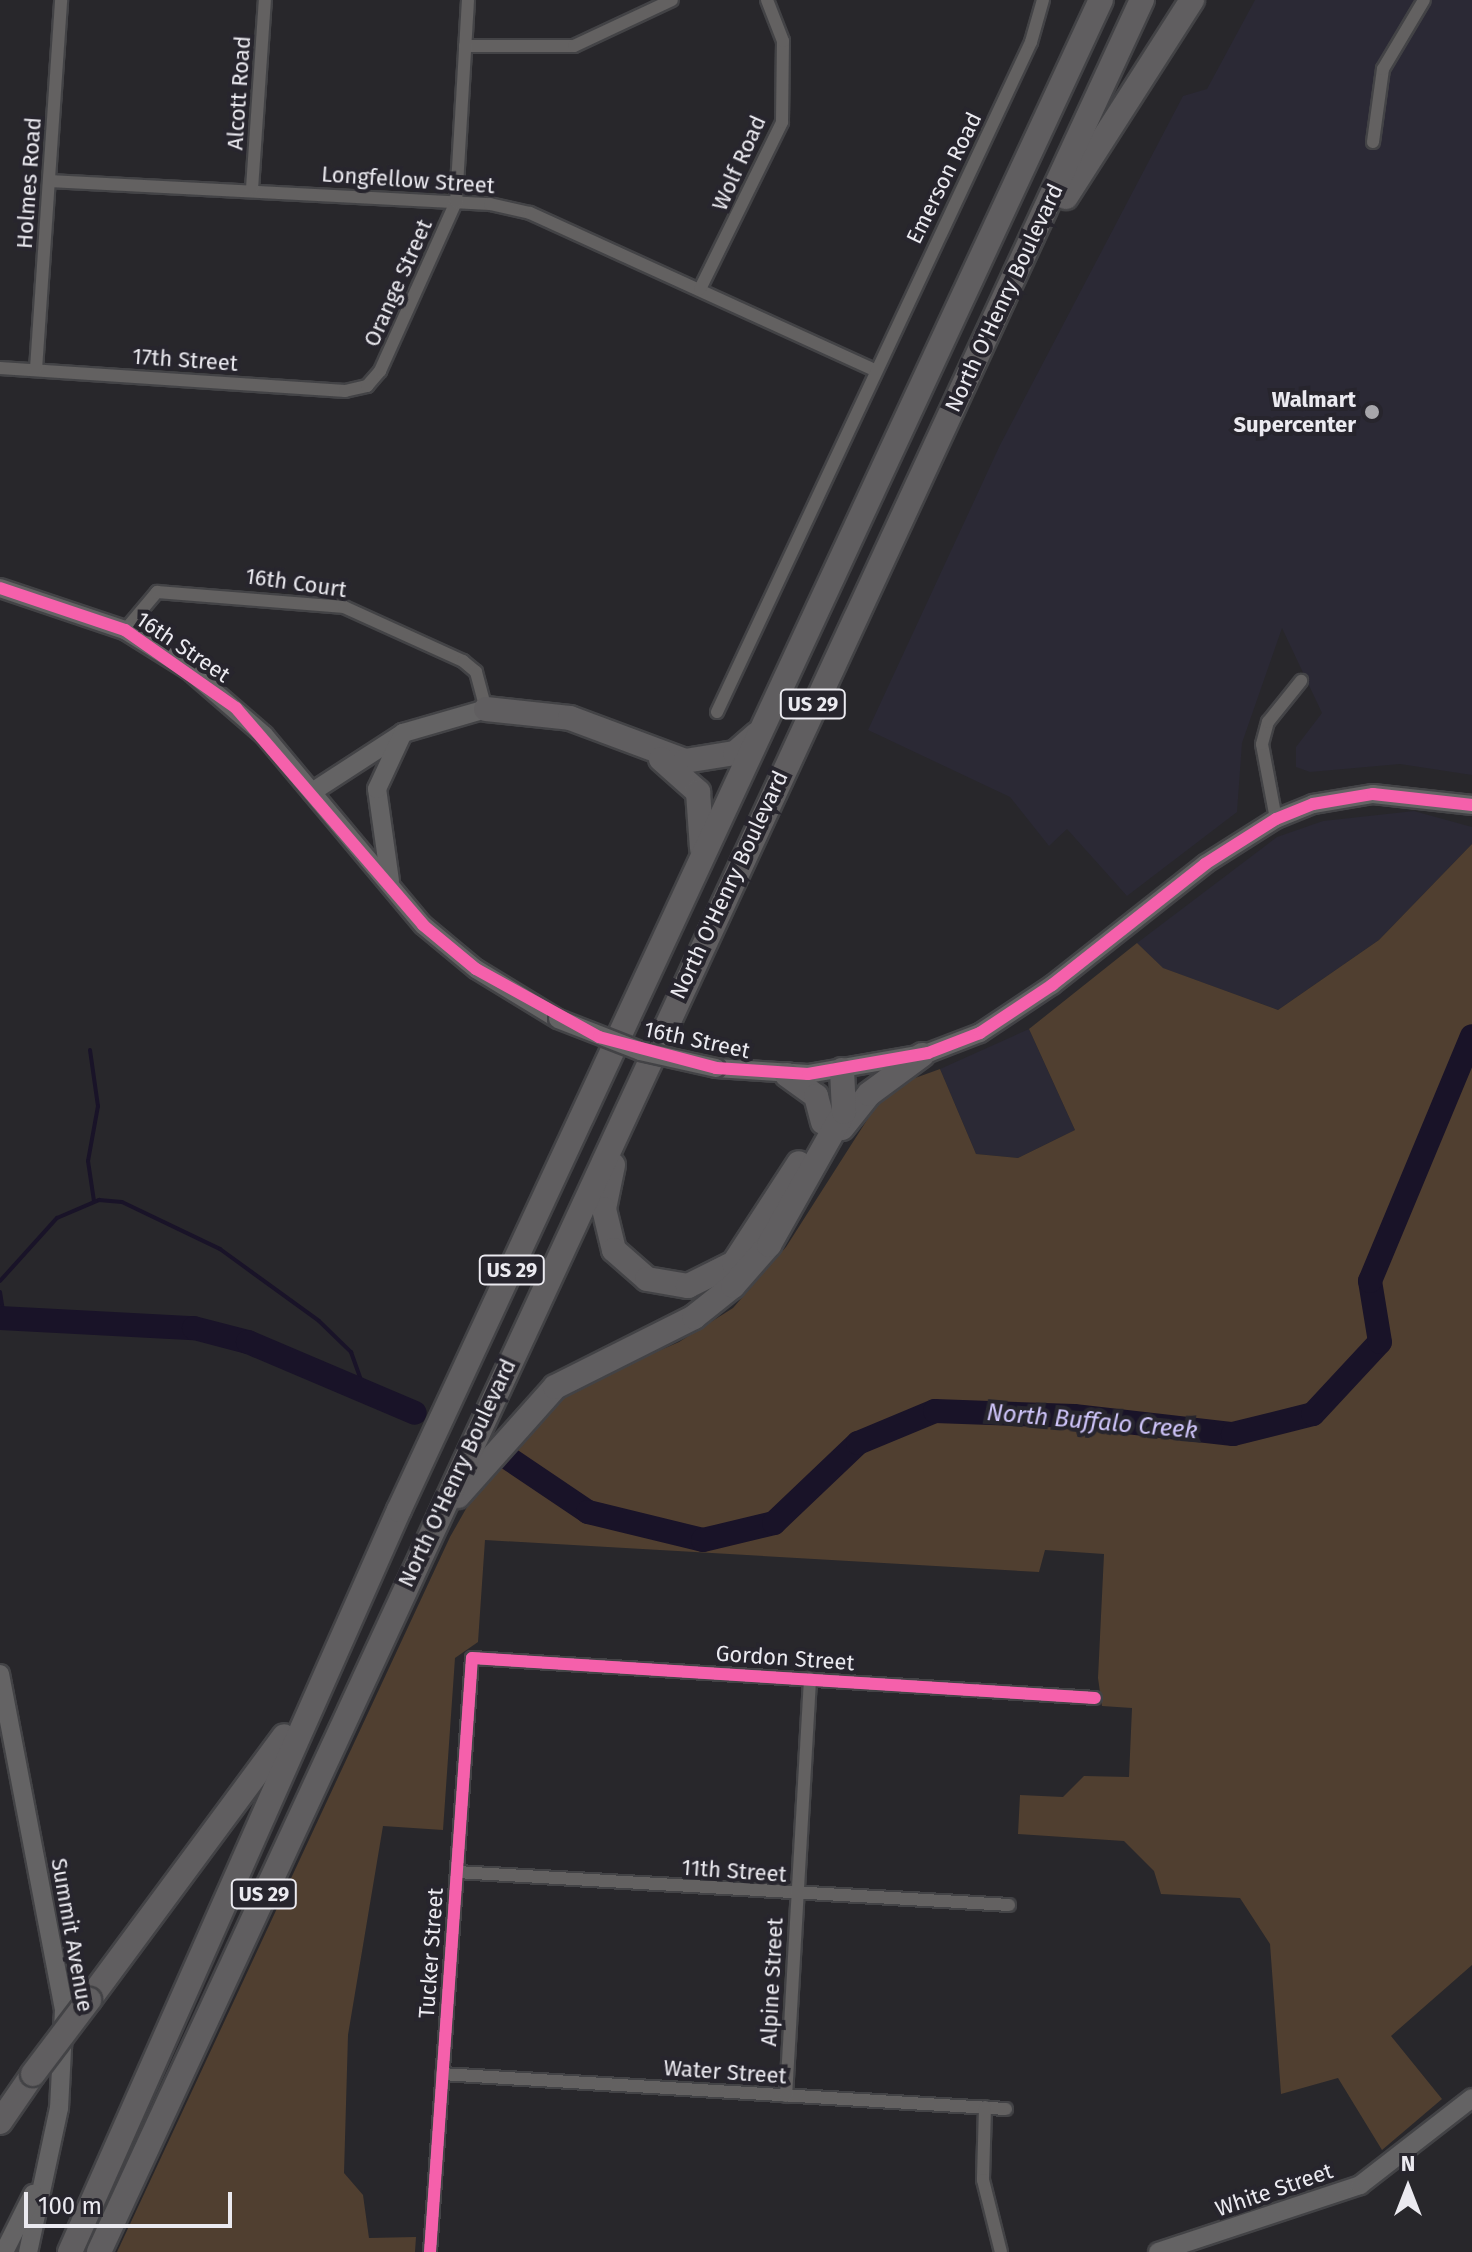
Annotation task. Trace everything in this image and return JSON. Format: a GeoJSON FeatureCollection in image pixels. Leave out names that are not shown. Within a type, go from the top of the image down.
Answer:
{"type":"FeatureCollection","features":[{"type":"Feature","properties":{"kind":"highway"},"geometry":{"type":"LineString","coordinates":[[1059,87],[1089,0]]}},
{"type":"Feature","properties":{"kind":"highway","name":"North O'Henry Boulevard"},"geometry":{"type":"LineString","coordinates":[[70,2252],[323,1677],[1101,0]]}},
{"type":"Feature","properties":{"kind":"highway","name":"North O'Henry Boulevard"},"geometry":{"type":"LineString","coordinates":[[99,2252],[428,1535],[1142,0]]}},
{"type":"Feature","properties":{"kind":"highway"},"geometry":{"type":"LineString","coordinates":[[988,331],[1192,0]]}},
{"type":"Feature","properties":{"kind":"highway"},"geometry":{"type":"LineString","coordinates":[[486,709],[543,712],[685,761],[711,762],[735,753],[764,727]]}},
{"type":"Feature","properties":{"kind":"highway"},"geometry":{"type":"LineString","coordinates":[[617,735],[683,771],[698,792],[702,862]]}},
{"type":"Feature","properties":{"kind":"highway"},"geometry":{"type":"LineString","coordinates":[[825,1147],[869,1094],[922,1055]]}},
{"type":"Feature","properties":{"kind":"highway"},"geometry":{"type":"LineString","coordinates":[[642,1079],[604,1196],[605,1224],[630,1270],[664,1284],[715,1278],[734,1263],[823,1122],[842,1070]]}},
{"type":"Feature","properties":{"kind":"highway"},"geometry":{"type":"LineString","coordinates":[[428,1535],[496,1445],[555,1387],[694,1317],[733,1286],[769,1245],[825,1147],[846,1102],[842,1070]]}},
{"type":"Feature","properties":{"kind":"highway"},"geometry":{"type":"LineString","coordinates":[[787,1075],[816,1096],[823,1122]]}},
{"type":"Feature","properties":{"kind":"highway"},"geometry":{"type":"LineString","coordinates":[[0,2122],[33,2074],[242,1800],[323,1677]]}},
{"type":"Feature","properties":{"kind":"main road","name":"16th Street"},"geometry":{"type":"LineString","coordinates":[[0,588],[125,630],[236,708],[447,947],[558,1019],[640,1051],[716,1068],[787,1075],[842,1070],[922,1055],[980,1033],[1040,993],[1205,864],[1276,819],[1313,804],[1373,794],[1472,805]]}},
{"type":"Feature","properties":{"kind":"main road"},"geometry":{"type":"LineString","coordinates":[[312,792],[403,733],[486,709]]}},
{"type":"Feature","properties":{"kind":"main road"},"geometry":{"type":"LineString","coordinates":[[392,888],[377,789],[403,733]]}},
{"type":"Feature","properties":{"kind":"main road","name":"Summit Avenue"},"geometry":{"type":"LineString","coordinates":[[0,1674],[64,2010],[52,2145],[28,2252]]}},
{"type":"Feature","properties":{"kind":"main road","name":"White Street"},"geometry":{"type":"LineString","coordinates":[[1158,2252],[1360,2185],[1472,2098]]}},
{"type":"Feature","properties":{"kind":"main road"},"geometry":{"type":"LineString","coordinates":[[4,2252],[52,2145]]}},
{"type":"Feature","properties":{"kind":"street","name":"Holmes Road"},"geometry":{"type":"LineString","coordinates":[[36,369],[61,0]]}},
{"type":"Feature","properties":{"kind":"street","name":"Alcott Road"},"geometry":{"type":"LineString","coordinates":[[252,189],[265,0]]}},
{"type":"Feature","properties":{"kind":"street","name":"Orange Street"},"geometry":{"type":"LineString","coordinates":[[367,386],[380,371],[456,202],[468,0]]}},
{"type":"Feature","properties":{"kind":"street"},"geometry":{"type":"LineString","coordinates":[[465,46],[574,46],[672,0]]}},
{"type":"Feature","properties":{"kind":"street","name":"Wolf Road"},"geometry":{"type":"LineString","coordinates":[[700,289],[782,122],[783,41],[767,0]]}},
{"type":"Feature","properties":{"kind":"street","name":"Emerson Road"},"geometry":{"type":"LineString","coordinates":[[874,370],[1031,42],[1043,0]]}},
{"type":"Feature","properties":{"kind":"street"},"geometry":{"type":"LineString","coordinates":[[1373,142],[1383,69],[1424,0]]}},
{"type":"Feature","properties":{"kind":"street","name":"Longfellow Street"},"geometry":{"type":"LineString","coordinates":[[49,181],[252,189],[456,202],[530,213],[874,370]]}},
{"type":"Feature","properties":{"kind":"street","name":"17th Street"},"geometry":{"type":"LineString","coordinates":[[0,368],[345,391],[367,386]]}},
{"type":"Feature","properties":{"kind":"street"},"geometry":{"type":"LineString","coordinates":[[717,712],[874,370]]}},
{"type":"Feature","properties":{"kind":"street","name":"16th Court"},"geometry":{"type":"LineString","coordinates":[[125,630],[157,592],[344,607],[463,661],[476,672],[486,709]]}},
{"type":"Feature","properties":{"kind":"street"},"geometry":{"type":"LineString","coordinates":[[1276,819],[1263,778],[1262,744],[1268,722],[1301,681]]}},
{"type":"Feature","properties":{"kind":"street","name":"Gordon Street"},"geometry":{"type":"LineString","coordinates":[[472,1658],[1095,1698]]}},
{"type":"Feature","properties":{"kind":"street","name":"Tucker Street"},"geometry":{"type":"LineString","coordinates":[[430,2252],[472,1658]]}},
{"type":"Feature","properties":{"kind":"street","name":"Alpine Street"},"geometry":{"type":"LineString","coordinates":[[786,2096],[810,1679]]}},
{"type":"Feature","properties":{"kind":"street","name":"11th Street"},"geometry":{"type":"LineString","coordinates":[[457,1872],[797,1895],[1009,1905]]}},
{"type":"Feature","properties":{"kind":"street","name":"Water Street"},"geometry":{"type":"LineString","coordinates":[[442,2074],[1006,2109]]}},
{"type":"Feature","properties":{"kind":"street"},"geometry":{"type":"LineString","coordinates":[[985,2107],[983,2180],[1001,2252]]}},
{"type":"Feature","properties":{"kind":"shaded area"},"geometry":{"type":"Polygon","coordinates":[[[1255,0],[1472,0],[1472,775],[1400,764],[1310,772],[1296,767],[1296,747],[1322,713],[1282,628],[1242,743],[1237,812],[1127,896],[1067,829],[1049,846],[1010,797],[868,730],[1000,445],[1183,96],[1207,89],[1255,0]]]}},
{"type":"Feature","properties":{"kind":"shaded area"},"geometry":{"type":"Polygon","coordinates":[[[1414,811],[1472,827],[1472,844],[1379,940],[1278,1010],[1162,968],[1137,943],[1277,837],[1323,821],[1414,811]]]}},
{"type":"Feature","properties":{"kind":"shaded area"},"geometry":{"type":"Polygon","coordinates":[[[1472,844],[1472,1965],[1391,2036],[1442,2099],[1382,2150],[1338,2078],[1281,2094],[1270,1944],[1240,1898],[1161,1894],[1154,1871],[1124,1841],[1018,1834],[1020,1795],[1063,1797],[1084,1776],[1129,1777],[1132,1708],[1102,1706],[1098,1678],[1104,1554],[1045,1550],[1039,1572],[485,1540],[478,1642],[455,1658],[443,1830],[383,1826],[348,2035],[344,2173],[363,2195],[369,2238],[416,2237],[415,2252],[117,2252],[450,1537],[484,1477],[525,1428],[571,1389],[679,1342],[733,1308],[786,1247],[881,1098],[904,1082],[940,1069],[976,1154],[1018,1158],[1075,1130],[1029,1029],[1137,943],[1163,968],[1278,1010],[1379,940],[1472,844]]]}},
{"type":"Feature","properties":{"kind":"shaded area"},"geometry":{"type":"Polygon","coordinates":[[[1029,1029],[1075,1130],[1018,1158],[976,1154],[940,1069],[1029,1029]]]}},
{"type":"Feature","properties":{"kind":"waterway","name":"North Buffalo Creek"},"geometry":{"type":"LineString","coordinates":[[505,1456],[588,1512],[703,1540],[774,1523],[858,1443],[935,1411],[1074,1416],[1233,1434],[1313,1414],[1380,1342],[1370,1281],[1472,1036]]}},
{"type":"Feature","properties":{"kind":"waterway"},"geometry":{"type":"LineString","coordinates":[[90,1050],[98,1106],[88,1161],[94,1201]]}},
{"type":"Feature","properties":{"kind":"waterway"},"geometry":{"type":"LineString","coordinates":[[0,1281],[57,1218],[99,1200],[122,1202],[220,1249],[319,1321],[351,1352],[365,1391]]}},
{"type":"Feature","properties":{"kind":"waterway"},"geometry":{"type":"LineString","coordinates":[[0,1292],[4,1318]]}},
{"type":"Feature","properties":{"kind":"waterway","name":"North Buffalo Creek"},"geometry":{"type":"LineString","coordinates":[[0,1318],[194,1328],[248,1342],[415,1413]]}},
{"type":"Feature","properties":{"kind":"cycle path"},"geometry":{"type":"LineString","coordinates":[[0,588],[125,630],[236,708],[423,925],[476,969],[599,1037],[716,1068],[808,1074],[928,1053],[980,1033],[1052,985],[1205,864],[1276,819],[1313,804],[1373,794],[1472,805]]}},
{"type":"Feature","properties":{"kind":"cycle path"},"geometry":{"type":"LineString","coordinates":[[430,2252],[472,1658],[1095,1698]]}},
{"type":"Feature","properties":{"kind":"place","name":"Walmart Supercenter"},"geometry":{"type":"Point","coordinates":[1372,412]}}]}
